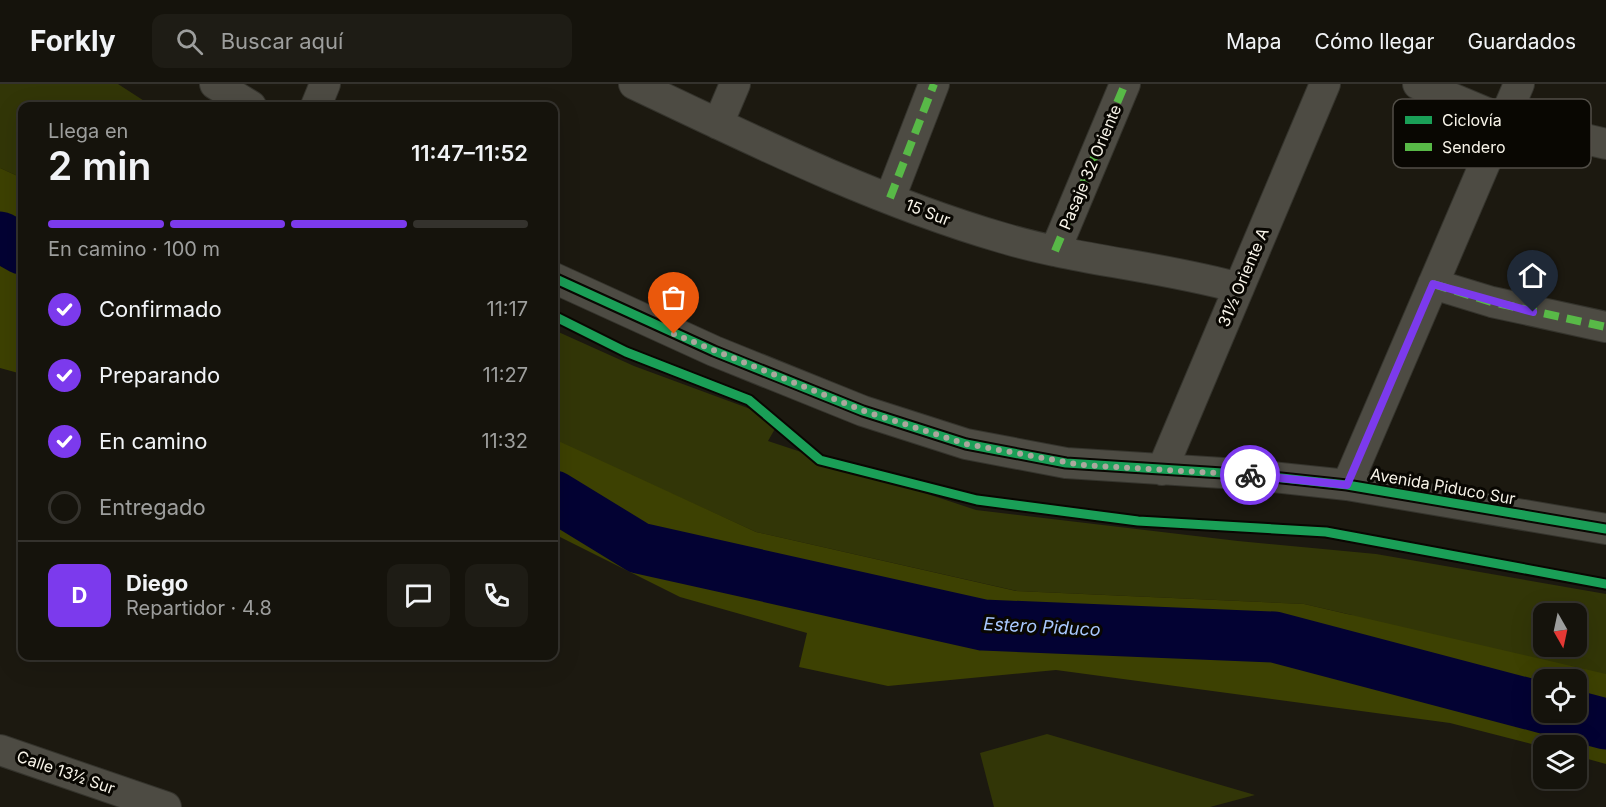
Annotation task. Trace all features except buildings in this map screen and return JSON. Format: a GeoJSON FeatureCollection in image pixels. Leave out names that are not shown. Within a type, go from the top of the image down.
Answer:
{"type":"FeatureCollection","features":[{"type":"Feature","properties":{"kind":"street"},"geometry":{"type":"LineString","coordinates":[[215,84],[244,102]]}},
{"type":"Feature","properties":{"kind":"street"},"geometry":{"type":"LineString","coordinates":[[318,102],[325,84]]}},
{"type":"Feature","properties":{"kind":"street","name":"15 Sur"},"geometry":{"type":"LineString","coordinates":[[634,84],[718,124],[949,221],[1054,251],[1199,277],[1239,288]]}},
{"type":"Feature","properties":{"kind":"street"},"geometry":{"type":"LineString","coordinates":[[718,124],[735,84]]}},
{"type":"Feature","properties":{"kind":"street"},"geometry":{"type":"LineString","coordinates":[[890,198],[934,84]]}},
{"type":"Feature","properties":{"kind":"street","name":"Pasaje 32 Oriente"},"geometry":{"type":"LineString","coordinates":[[1054,251],[1125,84]]}},
{"type":"Feature","properties":{"kind":"street","name":"31½ Oriente A"},"geometry":{"type":"LineString","coordinates":[[1162,470],[1325,84]]}},
{"type":"Feature","properties":{"kind":"street"},"geometry":{"type":"LineString","coordinates":[[1418,84],[1454,99]]}},
{"type":"Feature","properties":{"kind":"street"},"geometry":{"type":"LineString","coordinates":[[1513,99],[1519,84]]}},
{"type":"Feature","properties":{"kind":"street"},"geometry":{"type":"LineString","coordinates":[[1591,140],[1606,144]]}},
{"type":"Feature","properties":{"kind":"street"},"geometry":{"type":"LineString","coordinates":[[1347,485],[1483,168]]}},
{"type":"Feature","properties":{"kind":"street","name":"Avenida Piduco Sur"},"geometry":{"type":"LineString","coordinates":[[558,280],[714,351],[914,429],[1018,455],[1114,468],[1254,475],[1347,485],[1606,529]]}},
{"type":"Feature","properties":{"kind":"street"},"geometry":{"type":"LineString","coordinates":[[1433,284],[1503,304],[1606,327]]}},
{"type":"Feature","properties":{"kind":"street","name":"Calle 13½ Sur"},"geometry":{"type":"LineString","coordinates":[[0,750],[166,807]]}},
{"type":"Feature","properties":{"kind":"green space"},"geometry":{"type":"Polygon","coordinates":[[[0,84],[118,84],[146,102],[18,102],[18,176],[0,168],[0,84]]]}},
{"type":"Feature","properties":{"kind":"green space"},"geometry":{"type":"Polygon","coordinates":[[[558,332],[634,366],[780,420],[768,441],[976,510],[1238,541],[1376,554],[1606,594],[1606,702],[1587,693],[1587,669],[1533,669],[1533,678],[1509,672],[1383,664],[1238,645],[1072,649],[983,643],[907,629],[828,608],[774,583],[679,546],[558,481],[558,332]],[[606,464],[825,569],[907,587],[1059,605],[1352,615],[1304,604],[1017,591],[756,532],[606,464]]]}},
{"type":"Feature","properties":{"kind":"green space"},"geometry":{"type":"Polygon","coordinates":[[[1047,734],[1255,795],[1210,807],[994,807],[980,753],[1047,734]]]}},
{"type":"Feature","properties":{"kind":"shaded area"},"geometry":{"type":"Polygon","coordinates":[[[0,168],[18,176],[18,373],[0,368],[0,168]]]}},
{"type":"Feature","properties":{"kind":"shaded area"},"geometry":{"type":"Polygon","coordinates":[[[558,441],[756,532],[1016,591],[1304,604],[1584,669],[1533,669],[1533,723],[1587,723],[1587,670],[1606,674],[1606,764],[1587,759],[1587,735],[1533,735],[1533,744],[1450,723],[1056,670],[888,686],[799,667],[807,633],[680,597],[558,536],[558,441]]]}},
{"type":"Feature","properties":{"kind":"waterway","name":"Estero Piduco"},"geometry":{"type":"LineString","coordinates":[[0,237],[18,247]]}},
{"type":"Feature","properties":{"kind":"waterway","name":"Estero Piduco"},"geometry":{"type":"LineString","coordinates":[[558,498],[639,548],[983,625],[1274,637],[1533,705]]}},
{"type":"Feature","properties":{"kind":"waterway","name":"Estero Piduco"},"geometry":{"type":"LineString","coordinates":[[1587,719],[1606,724]]}},
{"type":"Feature","properties":{"kind":"marked path"},"geometry":{"type":"LineString","coordinates":[[890,198],[934,84]]}},
{"type":"Feature","properties":{"kind":"marked path"},"geometry":{"type":"LineString","coordinates":[[1055,251],[1125,84]]}},
{"type":"Feature","properties":{"kind":"marked path"},"geometry":{"type":"LineString","coordinates":[[1433,284],[1492,302],[1606,327]]}},
{"type":"Feature","properties":{"kind":"cycle path"},"geometry":{"type":"LineString","coordinates":[[558,280],[714,351],[863,411],[966,444],[1066,463],[1254,475],[1347,485],[1606,529]]}},
{"type":"Feature","properties":{"kind":"cycle path"},"geometry":{"type":"LineString","coordinates":[[558,318],[626,352],[749,400],[820,460],[977,500],[1138,521],[1326,532],[1606,584]]}},
{"type":"Feature","properties":{"kind":"way so far"},"geometry":{"type":"LineString","coordinates":[[674,334],[864,411],[966,444],[1082,465],[1250,475]]}},
{"type":"Feature","properties":{"kind":"route"},"geometry":{"type":"LineString","coordinates":[[1250,475],[1347,485],[1433,284],[1533,312]]}}]}
